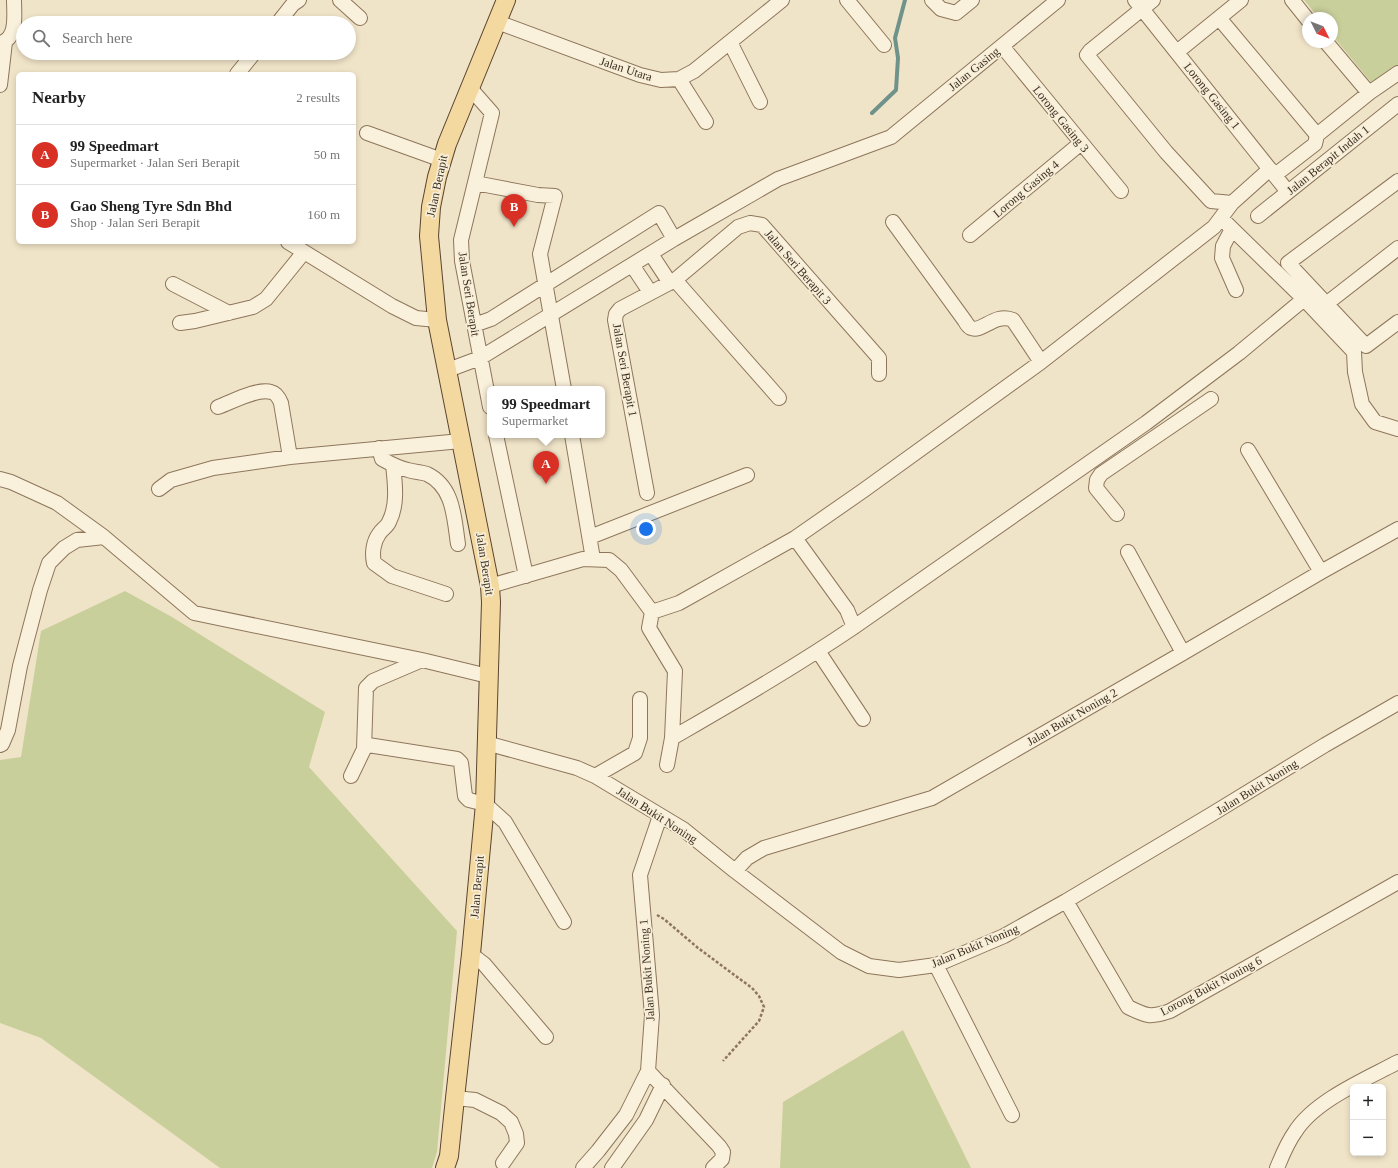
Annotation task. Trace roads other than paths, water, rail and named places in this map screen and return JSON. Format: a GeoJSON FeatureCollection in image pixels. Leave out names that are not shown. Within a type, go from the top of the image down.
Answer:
{"type":"FeatureCollection","features":[{"type":"Feature","properties":{"kind":"main road","name":"Jalan Berapit"},"geometry":{"type":"LineString","coordinates":[[445,1168],[449,1156],[471,954],[484,804],[491,602],[490,586],[437,320],[429,236],[430,207],[437,176],[447,144],[506,0]]}},
{"type":"Feature","properties":{"kind":"street"},"geometry":{"type":"LineString","coordinates":[[0,85],[3,43],[10,37],[14,28],[14,0]]}},
{"type":"Feature","properties":{"kind":"street"},"geometry":{"type":"LineString","coordinates":[[284,16],[299,0]]}},
{"type":"Feature","properties":{"kind":"street"},"geometry":{"type":"LineString","coordinates":[[340,0],[360,18]]}},
{"type":"Feature","properties":{"kind":"street","name":"Jalan Utara"},"geometry":{"type":"LineString","coordinates":[[497,22],[640,75],[661,80],[679,79],[694,71],[782,0]]}},
{"type":"Feature","properties":{"kind":"street"},"geometry":{"type":"LineString","coordinates":[[847,0],[884,45]]}},
{"type":"Feature","properties":{"kind":"street"},"geometry":{"type":"LineString","coordinates":[[932,0],[941,9],[956,13],[972,0]]}},
{"type":"Feature","properties":{"kind":"street"},"geometry":{"type":"LineString","coordinates":[[1177,52],[1241,0]]}},
{"type":"Feature","properties":{"kind":"street"},"geometry":{"type":"LineString","coordinates":[[1292,0],[1302,12]]}},
{"type":"Feature","properties":{"kind":"street","name":"Jalan Gasing"},"geometry":{"type":"LineString","coordinates":[[448,370],[480,358],[674,239],[778,179],[890,137],[1055,1]]}},
{"type":"Feature","properties":{"kind":"street"},"geometry":{"type":"LineString","coordinates":[[1143,3],[1087,55],[1166,152],[1211,201],[1232,203]]}},
{"type":"Feature","properties":{"kind":"street","name":"Lorong Gasing 1"},"geometry":{"type":"LineString","coordinates":[[1143,3],[1177,52],[1288,192]]}},
{"type":"Feature","properties":{"kind":"street"},"geometry":{"type":"LineString","coordinates":[[1219,18],[1317,136]]}},
{"type":"Feature","properties":{"kind":"street"},"geometry":{"type":"LineString","coordinates":[[730,42],[760,102]]}},
{"type":"Feature","properties":{"kind":"street","name":"Lorong Gasing 3"},"geometry":{"type":"LineString","coordinates":[[1002,46],[1121,191]]}},
{"type":"Feature","properties":{"kind":"street"},"geometry":{"type":"LineString","coordinates":[[1331,48],[1369,93]]}},
{"type":"Feature","properties":{"kind":"street"},"geometry":{"type":"LineString","coordinates":[[239,72],[248,60]]}},
{"type":"Feature","properties":{"kind":"street"},"geometry":{"type":"LineString","coordinates":[[652,612],[679,603],[795,538],[870,485],[1040,362],[1214,227],[1232,203],[1272,172],[1315,144],[1317,136],[1369,93],[1398,74]]}},
{"type":"Feature","properties":{"kind":"street"},"geometry":{"type":"LineString","coordinates":[[679,79],[706,122]]}},
{"type":"Feature","properties":{"kind":"street","name":"Jalan Seri Berapit"},"geometry":{"type":"LineString","coordinates":[[470,88],[492,113],[461,240],[462,261],[487,392]]}},
{"type":"Feature","properties":{"kind":"street","name":"Jalan Berapit Indah 1"},"geometry":{"type":"LineString","coordinates":[[1258,216],[1398,104]]}},
{"type":"Feature","properties":{"kind":"street"},"geometry":{"type":"LineString","coordinates":[[367,133],[442,160]]}},
{"type":"Feature","properties":{"kind":"street","name":"Lorong Gasing 4"},"geometry":{"type":"LineString","coordinates":[[970,235],[1081,143]]}},
{"type":"Feature","properties":{"kind":"street"},"geometry":{"type":"LineString","coordinates":[[1398,180],[1288,263],[1366,346],[1398,322]]}},
{"type":"Feature","properties":{"kind":"street"},"geometry":{"type":"LineString","coordinates":[[475,183],[538,195],[555,196],[540,254],[563,386]]}},
{"type":"Feature","properties":{"kind":"street"},"geometry":{"type":"LineString","coordinates":[[474,325],[491,319],[658,213],[674,239]]}},
{"type":"Feature","properties":{"kind":"street"},"geometry":{"type":"LineString","coordinates":[[1221,218],[1304,299],[1354,352],[1355,372],[1362,404],[1375,422],[1398,429]]}},
{"type":"Feature","properties":{"kind":"street"},"geometry":{"type":"LineString","coordinates":[[893,222],[964,321],[971,328],[978,329],[1000,318],[1013,320],[1040,362]]}},
{"type":"Feature","properties":{"kind":"street","name":"Jalan Seri Berapit 3"},"geometry":{"type":"LineString","coordinates":[[673,281],[738,227],[750,223],[762,225],[879,358],[879,374]]}},
{"type":"Feature","properties":{"kind":"street"},"geometry":{"type":"LineString","coordinates":[[1232,229],[1223,246],[1222,258],[1236,290]]}},
{"type":"Feature","properties":{"kind":"street"},"geometry":{"type":"LineString","coordinates":[[291,244],[392,306],[416,318],[437,320]]}},
{"type":"Feature","properties":{"kind":"street"},"geometry":{"type":"LineString","coordinates":[[1326,304],[1398,248]]}},
{"type":"Feature","properties":{"kind":"street"},"geometry":{"type":"LineString","coordinates":[[180,323],[195,321],[253,307],[266,299],[304,252]]}},
{"type":"Feature","properties":{"kind":"street"},"geometry":{"type":"LineString","coordinates":[[651,254],[673,281],[778,398]]}},
{"type":"Feature","properties":{"kind":"street"},"geometry":{"type":"LineString","coordinates":[[632,265],[650,292]]}},
{"type":"Feature","properties":{"kind":"street","name":"Jalan Seri Berapit 1"},"geometry":{"type":"LineString","coordinates":[[647,493],[615,320],[616,314],[620,309],[673,281]]}},
{"type":"Feature","properties":{"kind":"street"},"geometry":{"type":"LineString","coordinates":[[173,284],[229,313]]}},
{"type":"Feature","properties":{"kind":"street"},"geometry":{"type":"LineString","coordinates":[[672,738],[818,651],[1132,433],[1239,354],[1304,299]]}},
{"type":"Feature","properties":{"kind":"street"},"geometry":{"type":"LineString","coordinates":[[218,408],[260,391],[272,392],[278,397],[281,403],[290,457]]}},
{"type":"Feature","properties":{"kind":"street"},"geometry":{"type":"LineString","coordinates":[[1117,514],[1096,488],[1097,480],[1101,474],[1211,399]]}},
{"type":"Feature","properties":{"kind":"street"},"geometry":{"type":"LineString","coordinates":[[1132,433],[1141,447]]}},
{"type":"Feature","properties":{"kind":"street"},"geometry":{"type":"LineString","coordinates":[[497,438],[526,576]]}},
{"type":"Feature","properties":{"kind":"street"},"geometry":{"type":"LineString","coordinates":[[573,438],[593,559]]}},
{"type":"Feature","properties":{"kind":"street"},"geometry":{"type":"LineString","coordinates":[[159,489],[171,480],[213,468],[290,457],[461,441]]}},
{"type":"Feature","properties":{"kind":"street"},"geometry":{"type":"LineString","coordinates":[[379,448],[382,459],[393,465],[425,473],[434,478],[444,488],[451,500],[458,544]]}},
{"type":"Feature","properties":{"kind":"street"},"geometry":{"type":"LineString","coordinates":[[1248,450],[1320,572]]}},
{"type":"Feature","properties":{"kind":"street"},"geometry":{"type":"LineString","coordinates":[[393,465],[396,484],[393,510],[389,523],[378,534],[372,555],[374,563],[392,576],[446,594]]}},
{"type":"Feature","properties":{"kind":"street"},"geometry":{"type":"LineString","coordinates":[[590,538],[747,475]]}},
{"type":"Feature","properties":{"kind":"street"},"geometry":{"type":"LineString","coordinates":[[0,479],[11,482],[58,503],[104,538],[194,613],[422,660],[488,676]]}},
{"type":"Feature","properties":{"kind":"street","name":"Jalan Bukit Noning 2"},"geometry":{"type":"LineString","coordinates":[[735,871],[746,858],[764,848],[932,798],[1320,572],[1398,529]]}},
{"type":"Feature","properties":{"kind":"street"},"geometry":{"type":"LineString","coordinates":[[0,745],[2,744],[8,730],[20,666],[40,590],[49,563],[64,548],[77,540],[104,538]]}},
{"type":"Feature","properties":{"kind":"street"},"geometry":{"type":"LineString","coordinates":[[795,538],[847,610],[854,626]]}},
{"type":"Feature","properties":{"kind":"street"},"geometry":{"type":"LineString","coordinates":[[1128,552],[1183,653]]}},
{"type":"Feature","properties":{"kind":"street"},"geometry":{"type":"LineString","coordinates":[[490,586],[583,559],[609,560],[621,570],[652,612],[649,628],[675,671],[672,738],[667,765]]}},
{"type":"Feature","properties":{"kind":"street"},"geometry":{"type":"LineString","coordinates":[[818,651],[863,719]]}},
{"type":"Feature","properties":{"kind":"street"},"geometry":{"type":"LineString","coordinates":[[364,749],[366,688],[373,681],[422,660]]}},
{"type":"Feature","properties":{"kind":"street"},"geometry":{"type":"LineString","coordinates":[[595,776],[635,752],[640,738],[640,699]]}},
{"type":"Feature","properties":{"kind":"street","name":"Jalan Bukit Noning"},"geometry":{"type":"LineString","coordinates":[[486,743],[578,768],[595,776],[683,829],[841,952],[869,966],[899,970],[936,965],[1004,936],[1066,901],[1325,745],[1398,703]]}},
{"type":"Feature","properties":{"kind":"street"},"geometry":{"type":"LineString","coordinates":[[351,776],[364,749],[368,745],[457,759],[462,763],[465,796],[469,800],[484,804],[505,822],[564,922]]}},
{"type":"Feature","properties":{"kind":"street","name":"Jalan Bukit Noning 1"},"geometry":{"type":"LineString","coordinates":[[648,1071],[652,1016],[640,875],[660,816]]}},
{"type":"Feature","properties":{"kind":"street","name":"Lorong Bukit Noning 6"},"geometry":{"type":"LineString","coordinates":[[1066,901],[1128,1007],[1142,1014],[1155,1016],[1170,1011],[1398,882]]}},
{"type":"Feature","properties":{"kind":"street"},"geometry":{"type":"LineString","coordinates":[[471,954],[484,964],[546,1037]]}},
{"type":"Feature","properties":{"kind":"street"},"geometry":{"type":"LineString","coordinates":[[936,965],[1012,1115]]}},
{"type":"Feature","properties":{"kind":"street"},"geometry":{"type":"LineString","coordinates":[[1277,1168],[1285,1148],[1295,1131],[1307,1117],[1350,1087],[1398,1062]]}},
{"type":"Feature","properties":{"kind":"street"},"geometry":{"type":"LineString","coordinates":[[583,1168],[626,1115],[648,1071],[663,1085],[719,1146],[722,1152],[722,1159],[713,1168]]}},
{"type":"Feature","properties":{"kind":"street"},"geometry":{"type":"LineString","coordinates":[[612,1168],[646,1120],[663,1085]]}},
{"type":"Feature","properties":{"kind":"street"},"geometry":{"type":"LineString","coordinates":[[455,1098],[475,1100],[501,1113],[511,1122],[516,1134],[517,1143],[503,1163]]}},
{"type":"Feature","properties":{"kind":"waterway"},"geometry":{"type":"LineString","coordinates":[[872,113],[896,90],[898,58],[895,38],[905,0]]}},
{"type":"Feature","properties":{"kind":"place","name":"Gao Sheng Tyre Sdn Bhd"},"geometry":{"type":"Point","coordinates":[514,227]}},
{"type":"Feature","properties":{"kind":"place","name":"99 Speedmart"},"geometry":{"type":"Point","coordinates":[546,484]}}]}
